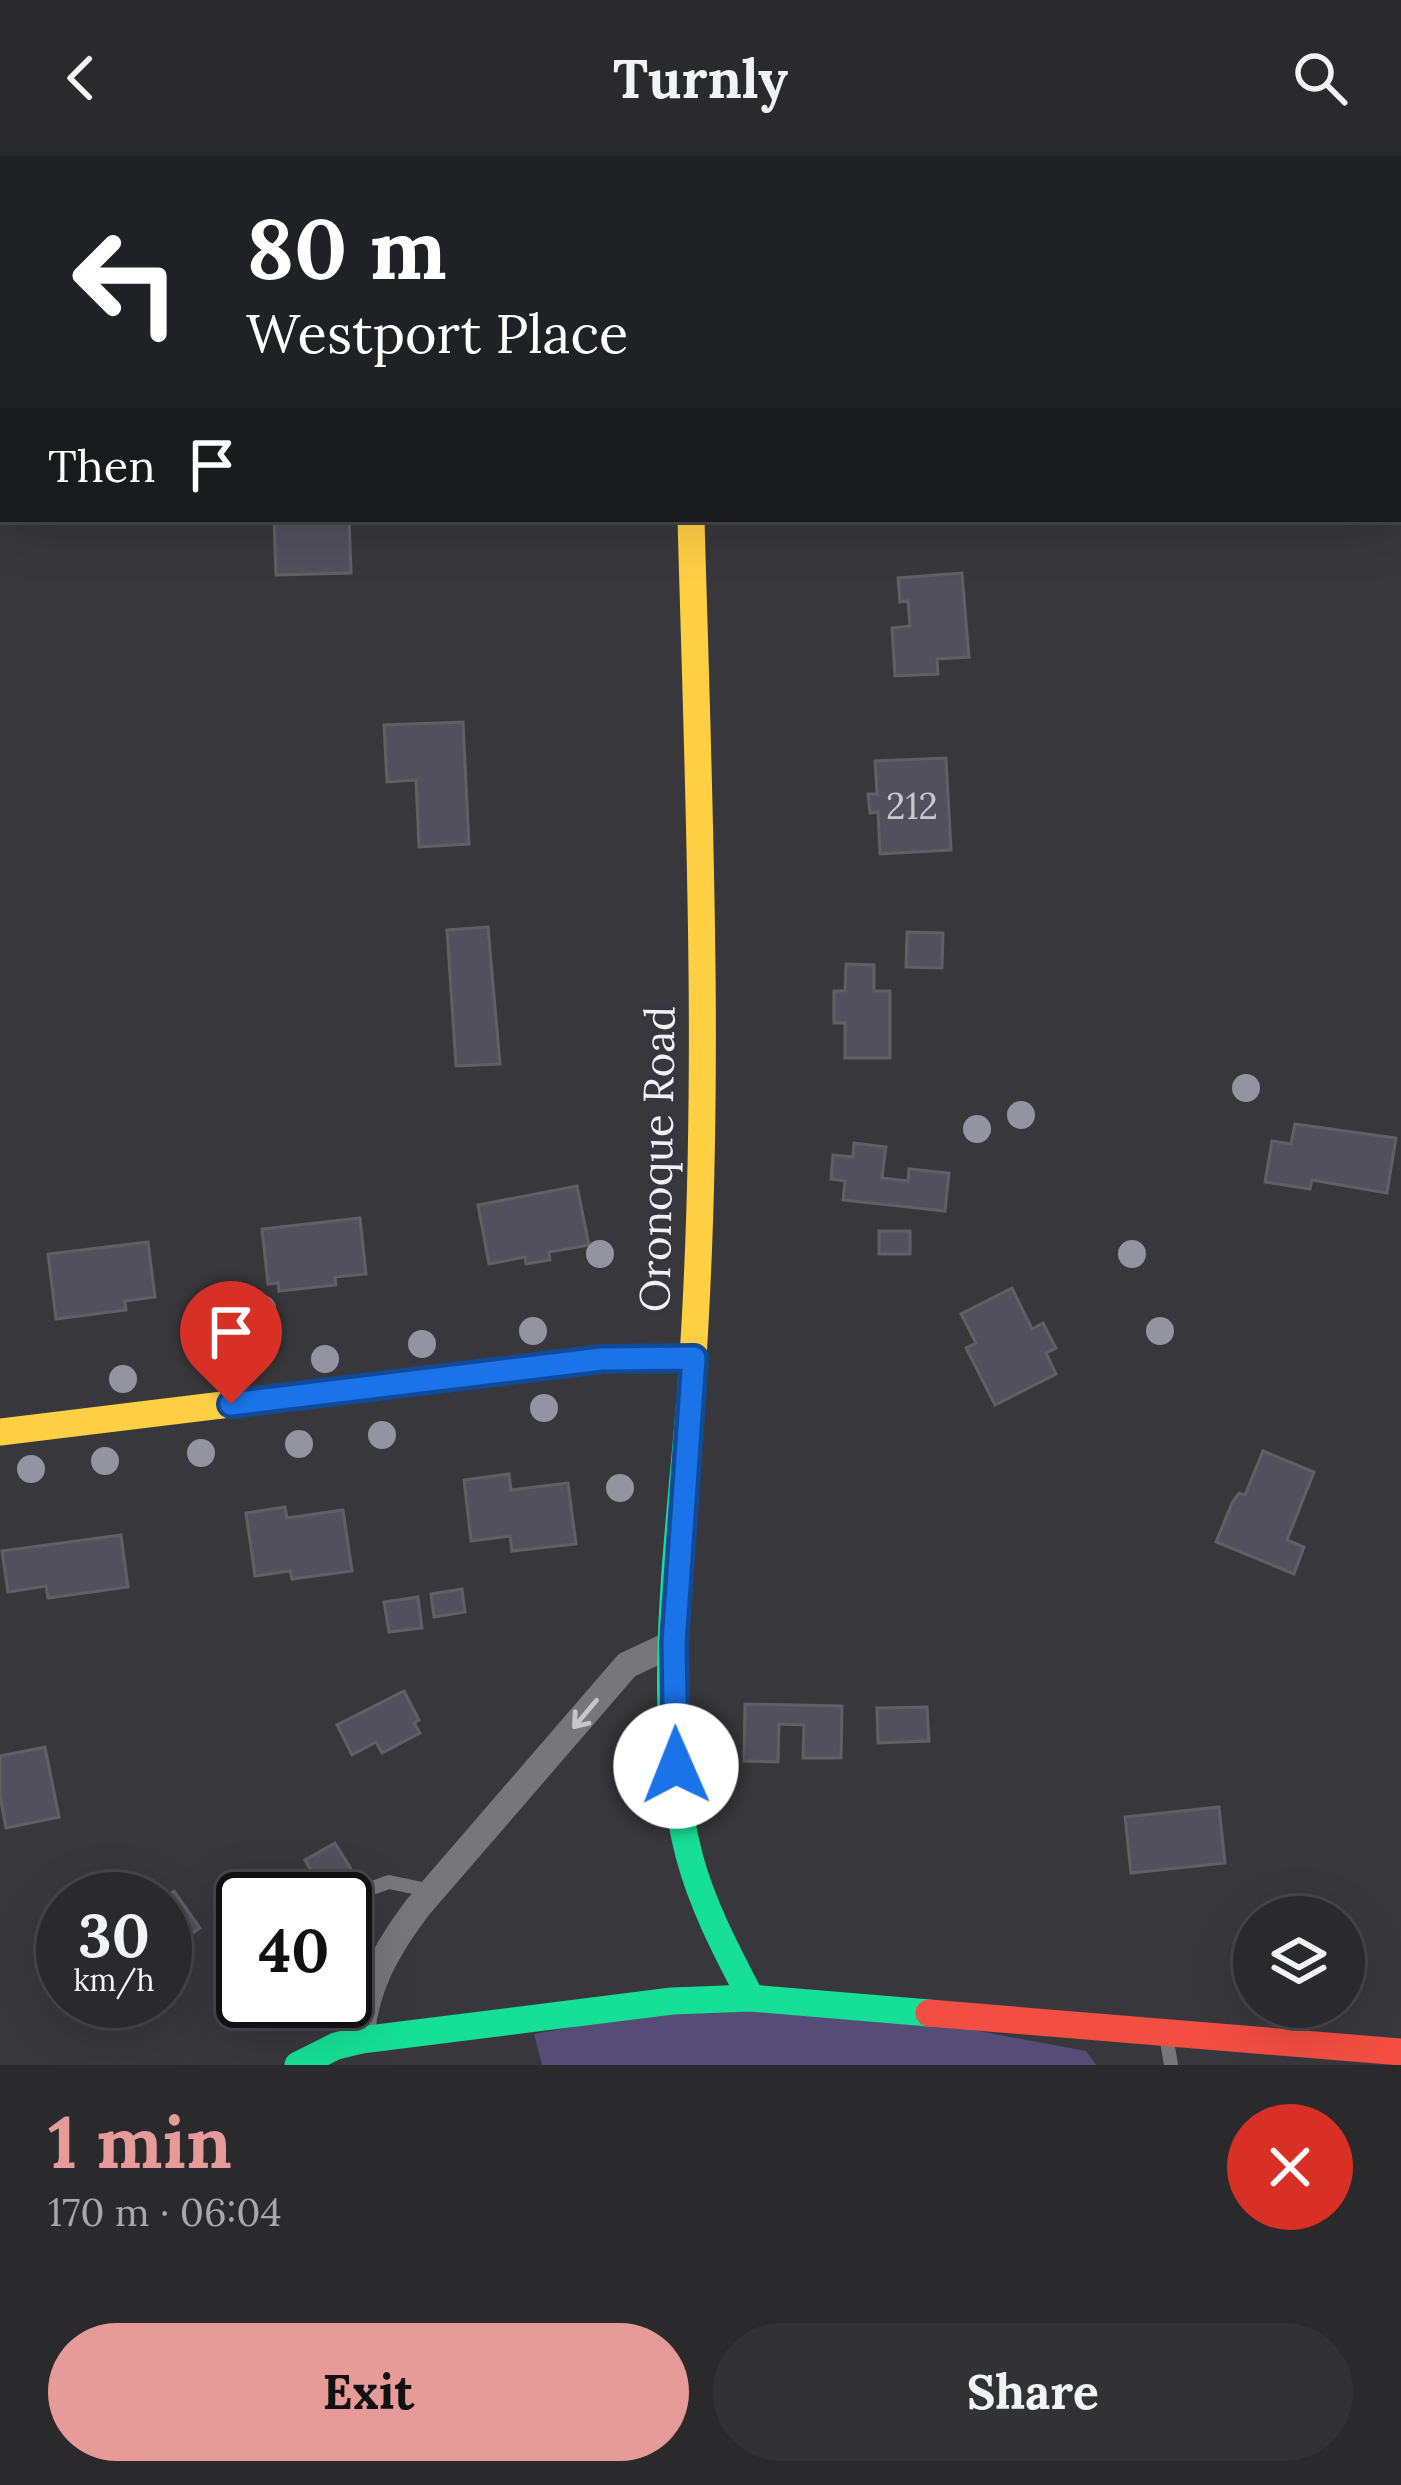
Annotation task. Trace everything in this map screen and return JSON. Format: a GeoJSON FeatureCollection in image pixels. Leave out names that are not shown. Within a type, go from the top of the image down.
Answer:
{"type":"FeatureCollection","features":[{"type":"Feature","properties":{"kind":"street","name":"Oronoque Road"},"geometry":{"type":"LineString","coordinates":[[691,522],[704,940],[699,1248],[674,1643],[676,1766],[684,1834],[699,1887],[751,1999]]}},
{"type":"Feature","properties":{"kind":"street"},"geometry":{"type":"LineString","coordinates":[[0,1432],[602,1359],[694,1358]]}},
{"type":"Feature","properties":{"kind":"street"},"geometry":{"type":"LineString","coordinates":[[361,2041],[364,2006],[395,1937],[627,1665],[674,1643]]}},
{"type":"Feature","properties":{"kind":"street"},"geometry":{"type":"LineString","coordinates":[[298,2065],[336,2046],[361,2041],[672,2001],[751,1999],[1401,2052]]}},
{"type":"Feature","properties":{"kind":"lane"},"geometry":{"type":"LineString","coordinates":[[372,1888],[389,1882],[432,1892]]}},
{"type":"Feature","properties":{"kind":"lane"},"geometry":{"type":"LineString","coordinates":[[1165,2032],[1171,2065]]}},
{"type":"Feature","properties":{"kind":"shaded area"},"geometry":{"type":"Polygon","coordinates":[[[679,2008],[919,2020],[1086,2051],[1096,2065],[542,2065],[534,2034],[679,2008]]]}},
{"type":"Feature","properties":{"kind":"building"},"geometry":{"type":"Polygon","coordinates":[[[274,522],[349,522],[351,573],[276,575],[274,522]]]}},
{"type":"Feature","properties":{"kind":"building"},"geometry":{"type":"Polygon","coordinates":[[[962,573],[969,657],[937,659],[938,674],[895,676],[892,628],[910,626],[908,601],[900,602],[898,578],[962,573]]]}},
{"type":"Feature","properties":{"kind":"building"},"geometry":{"type":"Polygon","coordinates":[[[463,722],[469,844],[419,847],[416,780],[387,782],[384,725],[463,722]]]}},
{"type":"Feature","properties":{"kind":"building"},"geometry":{"type":"Polygon","coordinates":[[[946,758],[951,850],[880,854],[878,812],[870,813],[868,794],[877,794],[875,761],[946,758]]]}},
{"type":"Feature","properties":{"kind":"building"},"geometry":{"type":"Polygon","coordinates":[[[488,927],[500,1064],[456,1066],[447,930],[488,927]]]}},
{"type":"Feature","properties":{"kind":"building"},"geometry":{"type":"Polygon","coordinates":[[[907,932],[943,933],[942,968],[906,967],[907,932]]]}},
{"type":"Feature","properties":{"kind":"building"},"geometry":{"type":"Polygon","coordinates":[[[846,964],[874,965],[874,991],[890,991],[890,1058],[845,1058],[845,1023],[834,1023],[834,991],[845,991],[846,964]]]}},
{"type":"Feature","properties":{"kind":"building"},"geometry":{"type":"Polygon","coordinates":[[[1295,1124],[1396,1138],[1387,1193],[1312,1180],[1310,1189],[1265,1182],[1272,1141],[1291,1144],[1295,1124]]]}},
{"type":"Feature","properties":{"kind":"building"},"geometry":{"type":"Polygon","coordinates":[[[854,1143],[886,1147],[882,1178],[908,1181],[909,1169],[949,1173],[945,1211],[843,1200],[845,1181],[831,1179],[833,1155],[853,1157],[854,1143]]]}},
{"type":"Feature","properties":{"kind":"building"},"geometry":{"type":"Polygon","coordinates":[[[577,1186],[589,1245],[549,1252],[550,1260],[526,1264],[525,1257],[489,1264],[478,1205],[577,1186]]]}},
{"type":"Feature","properties":{"kind":"building"},"geometry":{"type":"Polygon","coordinates":[[[360,1218],[366,1274],[335,1277],[336,1285],[279,1291],[278,1283],[268,1284],[262,1229],[360,1218]]]}},
{"type":"Feature","properties":{"kind":"building"},"geometry":{"type":"Polygon","coordinates":[[[879,1231],[910,1231],[910,1254],[879,1254],[879,1231]]]}},
{"type":"Feature","properties":{"kind":"building"},"geometry":{"type":"Polygon","coordinates":[[[148,1242],[155,1297],[125,1301],[126,1310],[56,1319],[48,1254],[148,1242]]]}},
{"type":"Feature","properties":{"kind":"building"},"geometry":{"type":"Polygon","coordinates":[[[1012,1288],[1032,1329],[1043,1323],[1056,1348],[1046,1353],[1056,1374],[995,1405],[966,1348],[976,1343],[961,1314],[1012,1288]]]}},
{"type":"Feature","properties":{"kind":"building"},"geometry":{"type":"Polygon","coordinates":[[[1263,1451],[1314,1472],[1287,1540],[1304,1547],[1294,1574],[1216,1542],[1232,1503],[1239,1493],[1245,1495],[1263,1451]]]}},
{"type":"Feature","properties":{"kind":"building"},"geometry":{"type":"Polygon","coordinates":[[[509,1474],[511,1490],[568,1483],[576,1544],[512,1551],[510,1536],[471,1541],[464,1480],[509,1474]]]}},
{"type":"Feature","properties":{"kind":"building"},"geometry":{"type":"Polygon","coordinates":[[[285,1507],[287,1518],[343,1510],[352,1571],[292,1579],[290,1571],[255,1576],[246,1513],[285,1507]]]}},
{"type":"Feature","properties":{"kind":"building"},"geometry":{"type":"Polygon","coordinates":[[[121,1535],[128,1587],[48,1598],[46,1586],[8,1592],[2,1551],[121,1535]]]}},
{"type":"Feature","properties":{"kind":"building"},"geometry":{"type":"Polygon","coordinates":[[[462,1589],[465,1612],[434,1617],[431,1594],[462,1589]]]}},
{"type":"Feature","properties":{"kind":"building"},"geometry":{"type":"Polygon","coordinates":[[[418,1597],[422,1628],[389,1632],[384,1602],[418,1597]]]}},
{"type":"Feature","properties":{"kind":"building"},"geometry":{"type":"Polygon","coordinates":[[[404,1691],[419,1720],[414,1723],[420,1733],[382,1753],[376,1742],[352,1755],[337,1725],[404,1691]]]}},
{"type":"Feature","properties":{"kind":"building"},"geometry":{"type":"Polygon","coordinates":[[[745,1704],[842,1706],[841,1758],[803,1758],[804,1725],[779,1724],[778,1762],[744,1761],[745,1704]]]}},
{"type":"Feature","properties":{"kind":"building"},"geometry":{"type":"Polygon","coordinates":[[[927,1707],[929,1741],[878,1743],[877,1708],[927,1707]]]}},
{"type":"Feature","properties":{"kind":"building"},"geometry":{"type":"Polygon","coordinates":[[[45,1747],[59,1817],[6,1828],[0,1756],[45,1747]]]}},
{"type":"Feature","properties":{"kind":"building"},"geometry":{"type":"Polygon","coordinates":[[[1219,1807],[1225,1863],[1131,1873],[1125,1817],[1219,1807]]]}},
{"type":"Feature","properties":{"kind":"building"},"geometry":{"type":"Polygon","coordinates":[[[335,1843],[353,1872],[312,1872],[305,1860],[335,1843]]]}},
{"type":"Feature","properties":{"kind":"traffic: fast"},"geometry":{"type":"LineString","coordinates":[[691,1386],[672,1622],[672,1742],[678,1800],[694,1874],[751,1998]]}},
{"type":"Feature","properties":{"kind":"traffic: fast"},"geometry":{"type":"LineString","coordinates":[[298,2065],[336,2046],[361,2040],[672,2001],[751,1998],[929,2013]]}},
{"type":"Feature","properties":{"kind":"traffic: slow"},"geometry":{"type":"LineString","coordinates":[[691,522],[702,1061],[691,1386]]}},
{"type":"Feature","properties":{"kind":"traffic: slow"},"geometry":{"type":"LineString","coordinates":[[0,1432],[602,1359],[694,1358]]}},
{"type":"Feature","properties":{"kind":"traffic: jam"},"geometry":{"type":"LineString","coordinates":[[929,2013],[1401,2052]]}},
{"type":"Feature","properties":{"kind":"route"},"geometry":{"type":"LineString","coordinates":[[231,1404],[602,1359],[694,1358],[674,1643],[676,1766]]}}]}
